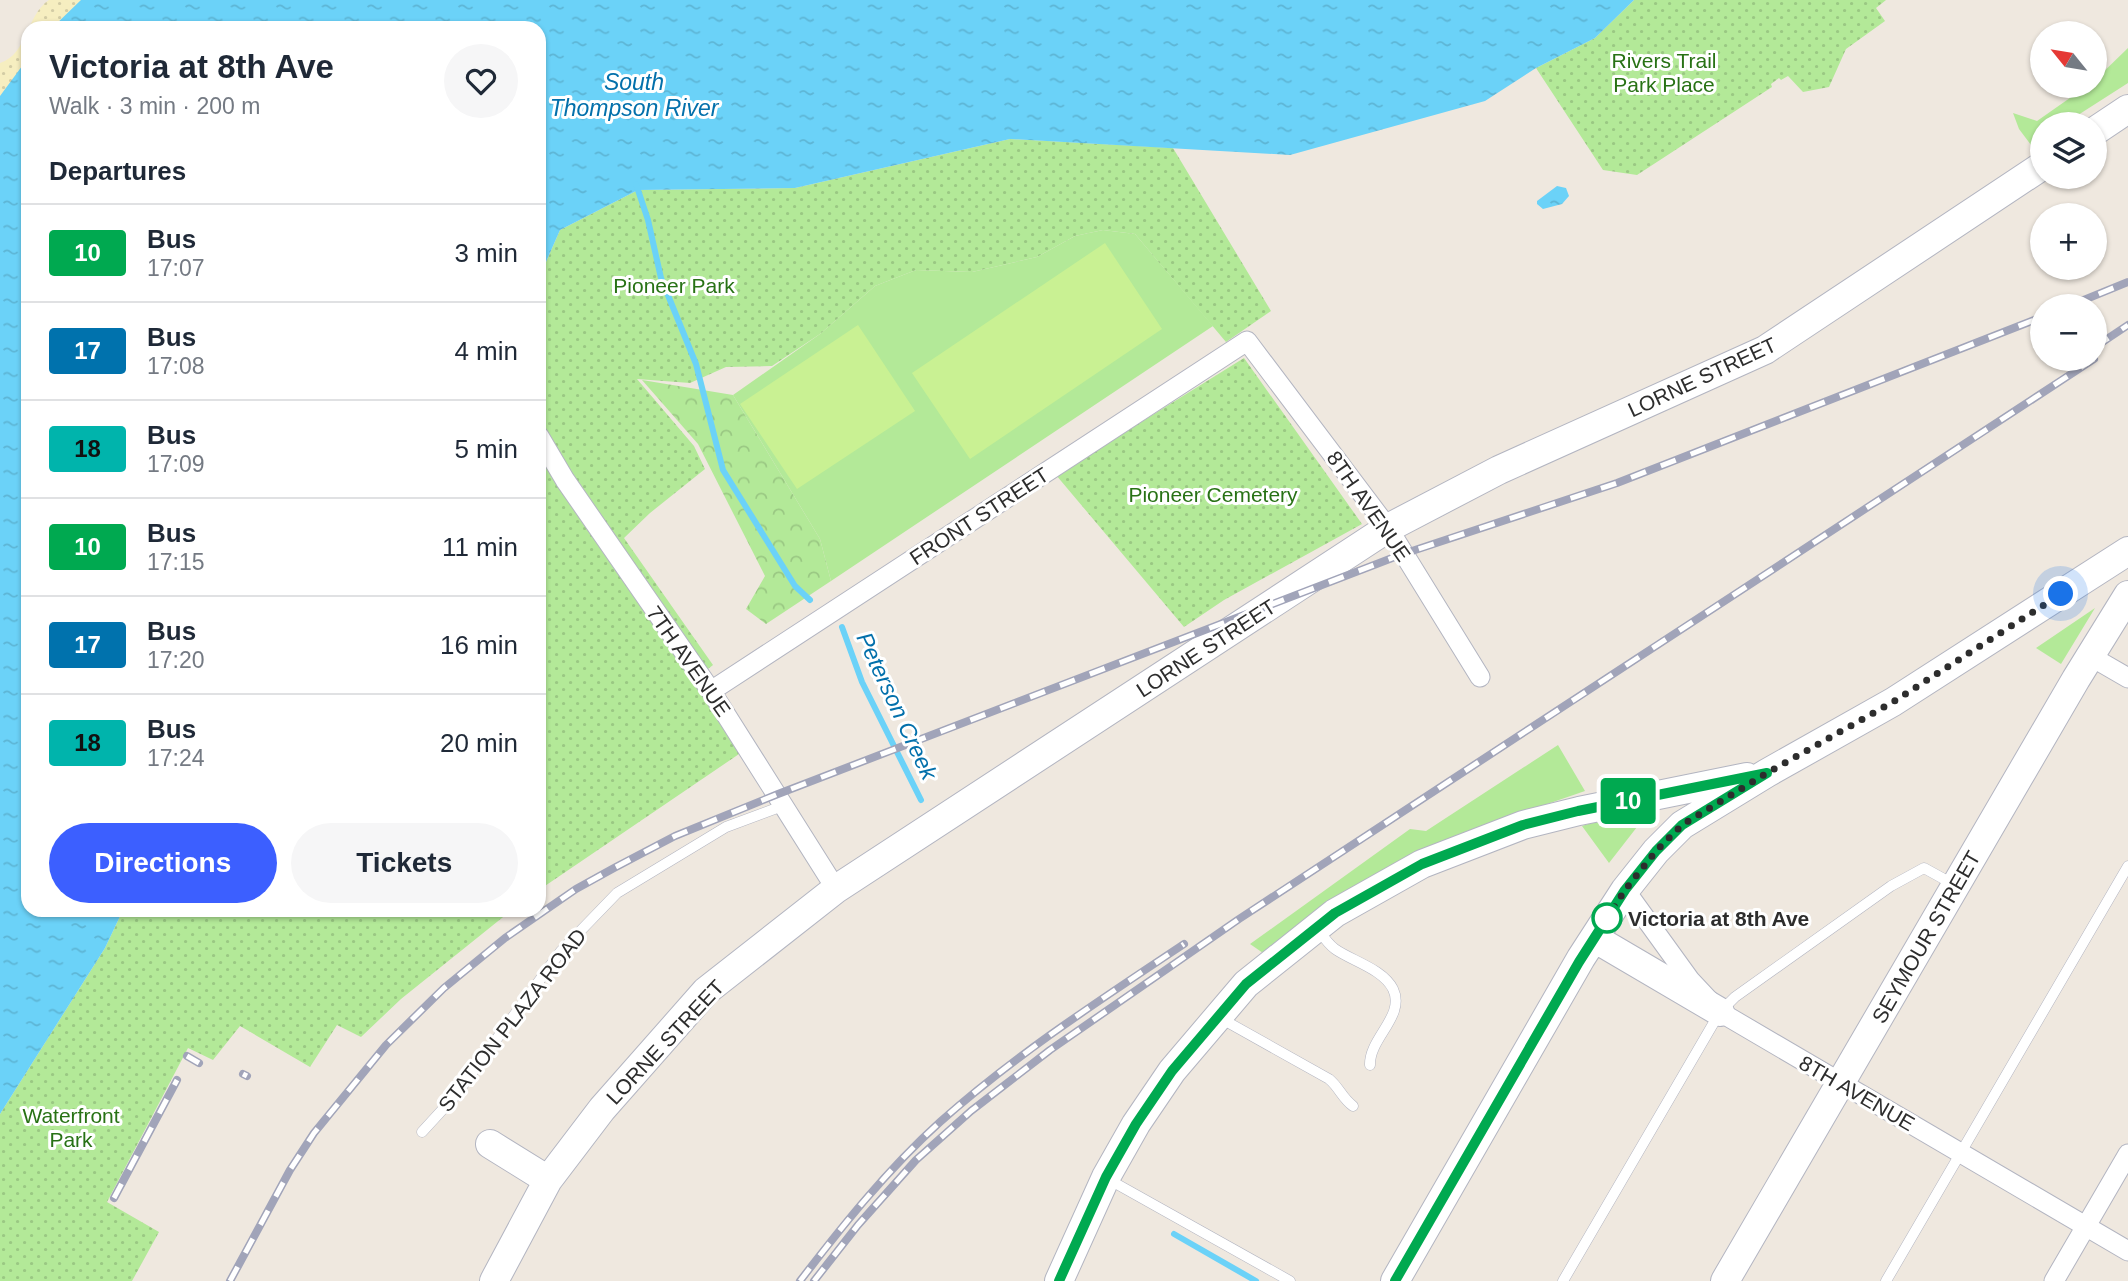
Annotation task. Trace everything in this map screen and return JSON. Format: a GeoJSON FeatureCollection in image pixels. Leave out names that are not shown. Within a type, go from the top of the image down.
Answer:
{"type":"FeatureCollection","features":[{"type":"Feature","properties":{"kind":"street"},"geometry":{"type":"LineString","coordinates":[[2107,123],[2128,109]]}},
{"type":"Feature","properties":{"kind":"street","name":"LORNE STREET"},"geometry":{"type":"LineString","coordinates":[[494,1281],[548,1180],[602,1109],[706,991],[836,889],[1388,528],[1499,470],[1765,350],[2030,174]]}},
{"type":"Feature","properties":{"kind":"street","name":"8TH AVENUE"},"geometry":{"type":"LineString","coordinates":[[1248,341],[1388,528],[1480,677]]}},
{"type":"Feature","properties":{"kind":"street","name":"FRONT STREET"},"geometry":{"type":"LineString","coordinates":[[711,691],[1248,341]]}},
{"type":"Feature","properties":{"kind":"street","name":"7TH AVENUE"},"geometry":{"type":"LineString","coordinates":[[546,448],[565,480],[711,691],[836,889]]}},
{"type":"Feature","properties":{"kind":"street"},"geometry":{"type":"LineString","coordinates":[[1395,1281],[1594,937],[1625,890],[1656,851],[1682,825],[1767,773],[1893,702],[2128,551]]}},
{"type":"Feature","properties":{"kind":"street","name":"SEYMOUR STREET"},"geometry":{"type":"LineString","coordinates":[[1726,1281],[2128,595]]}},
{"type":"Feature","properties":{"kind":"street"},"geometry":{"type":"LineString","coordinates":[[2090,656],[2128,678]]}},
{"type":"Feature","properties":{"kind":"street"},"geometry":{"type":"LineString","coordinates":[[1059,1281],[1106,1177],[1136,1124],[1165,1081],[1246,984],[1335,913],[1422,864],[1523,825],[1578,811],[1767,773]]}},
{"type":"Feature","properties":{"kind":"street","name":"8TH AVENUE"},"geometry":{"type":"LineString","coordinates":[[1625,890],[1684,974],[1720,1012],[2128,1251]]}},
{"type":"Feature","properties":{"kind":"street"},"geometry":{"type":"LineString","coordinates":[[1594,937],[1720,1012]]}},
{"type":"Feature","properties":{"kind":"street"},"geometry":{"type":"LineString","coordinates":[[490,1144],[548,1180]]}},
{"type":"Feature","properties":{"kind":"street"},"geometry":{"type":"LineString","coordinates":[[2054,1281],[2128,1154]]}},
{"type":"Feature","properties":{"kind":"lane","name":"STATION PLAZA ROAD"},"geometry":{"type":"LineString","coordinates":[[422,1132],[455,1096],[561,951],[617,893],[726,827],[785,805]]}},
{"type":"Feature","properties":{"kind":"lane"},"geometry":{"type":"LineString","coordinates":[[1886,1281],[2128,866]]}},
{"type":"Feature","properties":{"kind":"lane"},"geometry":{"type":"LineString","coordinates":[[1563,1281],[1720,1012],[1735,997],[1891,886],[1924,868],[1956,886]]}},
{"type":"Feature","properties":{"kind":"lane"},"geometry":{"type":"LineString","coordinates":[[1317,928],[1332,948],[1384,977],[1395,991],[1396,1009],[1371,1053],[1370,1065]]}},
{"type":"Feature","properties":{"kind":"lane"},"geometry":{"type":"LineString","coordinates":[[1217,1016],[1329,1079],[1342,1097],[1353,1106]]}},
{"type":"Feature","properties":{"kind":"lane"},"geometry":{"type":"LineString","coordinates":[[1106,1177],[1290,1281]]}},
{"type":"Feature","properties":{"kind":"green space","name":"Rivers Trail Park Place"},"geometry":{"type":"Polygon","coordinates":[[[1634,0],[1886,0],[1876,8],[1885,21],[1846,49],[1829,87],[1803,92],[1788,76],[1781,80],[1779,78],[1771,84],[1772,87],[1637,175],[1603,170],[1536,68],[1595,38],[1634,0]]]}},
{"type":"Feature","properties":{"kind":"green space"},"geometry":{"type":"Polygon","coordinates":[[[2128,48],[2128,83],[2107,96],[2107,68],[2128,48]]]}},
{"type":"Feature","properties":{"kind":"green space"},"geometry":{"type":"Polygon","coordinates":[[[2070,98],[2105,98],[2083,112],[2050,112],[2070,98]]]}},
{"type":"Feature","properties":{"kind":"green space"},"geometry":{"type":"Polygon","coordinates":[[[2013,113],[2030,119],[2030,144],[2019,129],[2013,113]]]}},
{"type":"Feature","properties":{"kind":"green space","name":"Pioneer Park"},"geometry":{"type":"Polygon","coordinates":[[[1010,139],[1173,148],[1271,311],[1226,342],[1135,234],[1103,230],[1075,236],[1037,257],[972,272],[916,270],[875,286],[820,334],[772,366],[726,367],[690,383],[637,379],[694,446],[705,469],[650,513],[624,538],[713,665],[694,680],[742,752],[546,885],[546,262],[560,230],[638,190],[795,188],[1010,139]]]}},
{"type":"Feature","properties":{"kind":"green space"},"geometry":{"type":"Polygon","coordinates":[[[1103,230],[1135,234],[1213,326],[831,581],[820,539],[733,395],[820,334],[875,286],[916,270],[972,272],[1037,257],[1075,236],[1103,230]]]}},
{"type":"Feature","properties":{"kind":"green space"},"geometry":{"type":"Polygon","coordinates":[[[1105,243],[1162,329],[970,459],[912,373],[1105,243]]]}},
{"type":"Feature","properties":{"kind":"green space"},"geometry":{"type":"Polygon","coordinates":[[[858,325],[915,411],[797,489],[740,404],[858,325]]]}},
{"type":"Feature","properties":{"kind":"green space","name":"Pioneer Cemetery"},"geometry":{"type":"Polygon","coordinates":[[[1244,358],[1362,524],[1224,600],[1184,627],[1056,475],[1244,358]]]}},
{"type":"Feature","properties":{"kind":"green space"},"geometry":{"type":"Polygon","coordinates":[[[642,380],[733,395],[820,539],[831,581],[766,624],[746,609],[765,576],[698,444],[642,380]]]}},
{"type":"Feature","properties":{"kind":"green space"},"geometry":{"type":"Polygon","coordinates":[[[2095,608],[2061,664],[2036,648],[2095,608]]]}},
{"type":"Feature","properties":{"kind":"green space"},"geometry":{"type":"Polygon","coordinates":[[[1558,745],[1585,791],[1474,829],[1263,953],[1250,944],[1410,829],[1426,831],[1558,745]]]}},
{"type":"Feature","properties":{"kind":"green space"},"geometry":{"type":"Polygon","coordinates":[[[1639,808],[1644,818],[1609,863],[1582,826],[1639,808]]]}},
{"type":"Feature","properties":{"kind":"green space","name":"Waterfront Park"},"geometry":{"type":"Polygon","coordinates":[[[120,917],[503,917],[401,999],[361,1037],[337,1025],[310,1067],[240,1026],[213,1060],[188,1048],[107,1202],[159,1232],[132,1281],[0,1281],[0,1114],[105,948],[120,917]]]}},
{"type":"Feature","properties":{"kind":"sand"},"geometry":{"type":"Polygon","coordinates":[[[49,0],[99,0],[73,21],[33,21],[49,0]]]}},
{"type":"Feature","properties":{"kind":"sand"},"geometry":{"type":"Polygon","coordinates":[[[21,44],[21,68],[0,99],[0,63],[21,44]]]}},
{"type":"Feature","properties":{"kind":"water","name":"South Thompson River"},"geometry":{"type":"Polygon","coordinates":[[[81,0],[1634,0],[1595,38],[1536,68],[1485,101],[1290,155],[1010,139],[795,188],[638,190],[560,230],[546,262],[546,21],[59,21],[81,0]]]}},
{"type":"Feature","properties":{"kind":"water"},"geometry":{"type":"Polygon","coordinates":[[[21,68],[21,917],[120,917],[105,948],[0,1114],[0,96],[21,68]]]}},
{"type":"Feature","properties":{"kind":"water"},"geometry":{"type":"Polygon","coordinates":[[[1557,186],[1566,188],[1569,196],[1562,204],[1543,209],[1537,201],[1557,186]]]}},
{"type":"Feature","properties":{"kind":"waterway","name":"Peterson Creek"},"geometry":{"type":"LineString","coordinates":[[636,184],[648,220],[661,278],[696,364],[723,470],[795,586],[810,600]]}},
{"type":"Feature","properties":{"kind":"waterway","name":"Peterson Creek"},"geometry":{"type":"LineString","coordinates":[[842,627],[862,682],[921,800]]}},
{"type":"Feature","properties":{"kind":"waterway","name":"Peterson Creek"},"geometry":{"type":"LineString","coordinates":[[1174,1234],[1256,1281]]}},
{"type":"Feature","properties":{"kind":"railway"},"geometry":{"type":"LineString","coordinates":[[2098,294],[2128,282]]}},
{"type":"Feature","properties":{"kind":"railway"},"geometry":{"type":"LineString","coordinates":[[546,910],[576,889],[675,836],[778,794],[1400,555],[1617,483],[2030,322]]}},
{"type":"Feature","properties":{"kind":"railway"},"geometry":{"type":"LineString","coordinates":[[2107,339],[2128,325]]}},
{"type":"Feature","properties":{"kind":"railway"},"geometry":{"type":"LineString","coordinates":[[814,1281],[858,1225],[916,1160],[971,1111],[1050,1050],[1239,919],[2076,371]]}},
{"type":"Feature","properties":{"kind":"railway"},"geometry":{"type":"LineString","coordinates":[[230,1281],[290,1170],[314,1133],[386,1045],[444,988],[535,917]]}},
{"type":"Feature","properties":{"kind":"railway"},"geometry":{"type":"LineString","coordinates":[[800,1281],[866,1198],[940,1122],[1028,1051],[1184,944]]}},
{"type":"Feature","properties":{"kind":"railway"},"geometry":{"type":"LineString","coordinates":[[187,1056],[199,1063]]}},
{"type":"Feature","properties":{"kind":"railway"},"geometry":{"type":"LineString","coordinates":[[243,1074],[247,1076]]}},
{"type":"Feature","properties":{"kind":"railway"},"geometry":{"type":"LineString","coordinates":[[114,1198],[177,1080]]}},
{"type":"Feature","properties":{"kind":"bus line","name":"10"},"geometry":{"type":"LineString","coordinates":[[1059,1281],[1106,1177],[1136,1124],[1172,1071],[1246,984],[1335,913],[1422,864],[1523,825],[1578,811],[1767,773],[1682,825],[1656,851],[1625,890],[1579,962],[1395,1281]]}},
{"type":"Feature","properties":{"kind":"place","name":"Victoria at 8th Ave"},"geometry":{"type":"Point","coordinates":[1607,918]}},
{"type":"Feature","properties":{"kind":"route"},"geometry":{"type":"LineString","coordinates":[[1607,918],[1604,923],[1625,890],[1656,851],[1682,825],[1767,773],[1893,702],[2061,594]]}}]}
